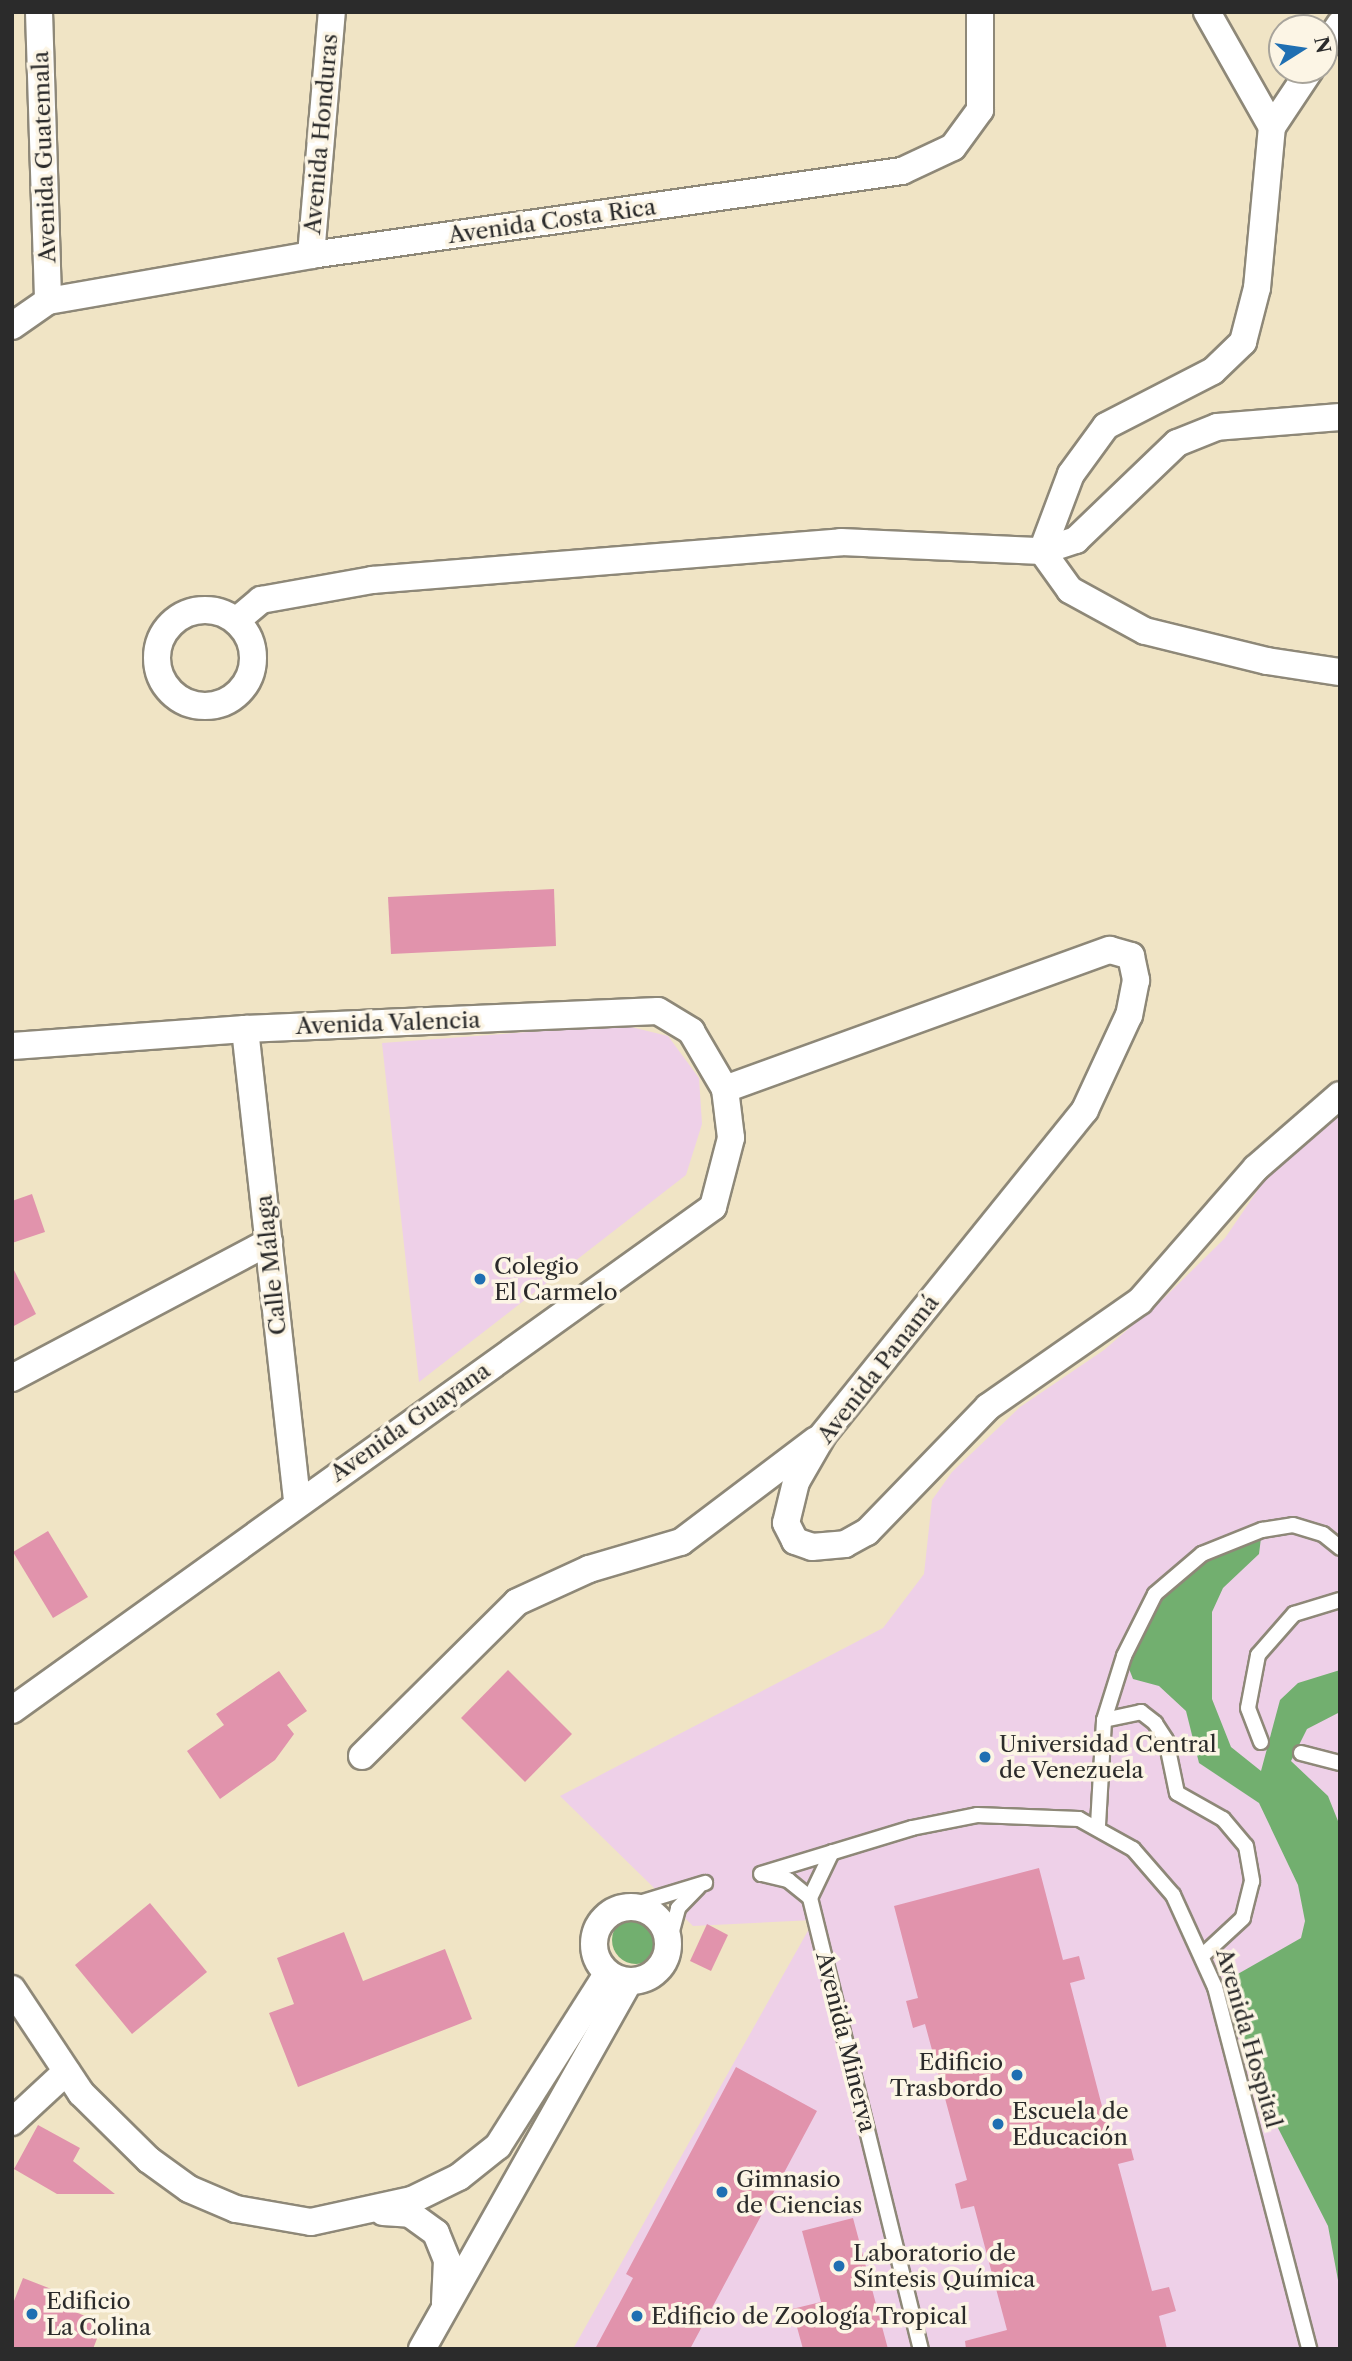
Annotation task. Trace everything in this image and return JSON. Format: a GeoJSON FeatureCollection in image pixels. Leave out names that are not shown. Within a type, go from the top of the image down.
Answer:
{"type":"FeatureCollection","features":[{"type":"Feature","properties":{"kind":"street","name":"Avenida Guatemala"},"geometry":{"type":"LineString","coordinates":[[39,12],[48,301]]}},
{"type":"Feature","properties":{"kind":"street","name":"Avenida Honduras"},"geometry":{"type":"LineString","coordinates":[[311,255],[332,12]]}},
{"type":"Feature","properties":{"kind":"street","name":"Avenida Costa Rica"},"geometry":{"type":"LineString","coordinates":[[12,326],[48,301],[311,255],[902,171],[953,147],[980,110],[980,12]]}},
{"type":"Feature","properties":{"kind":"street"},"geometry":{"type":"LineString","coordinates":[[1207,12],[1272,127]]}},
{"type":"Feature","properties":{"kind":"street"},"geometry":{"type":"LineString","coordinates":[[1042,551],[1071,474],[1107,426],[1213,371],[1243,342],[1257,288],[1272,127],[1301,84]]}},
{"type":"Feature","properties":{"kind":"street"},"geometry":{"type":"LineString","coordinates":[[236,621],[261,600],[372,580],[841,542],[1042,551],[1076,540],[1177,443],[1217,427],[1340,417]]}},
{"type":"Feature","properties":{"kind":"street"},"geometry":{"type":"LineString","coordinates":[[1042,551],[1070,590],[1145,631],[1266,662],[1340,672]]}},
{"type":"Feature","properties":{"kind":"street","name":"Avenida Panamá"},"geometry":{"type":"LineString","coordinates":[[725,1089],[1110,950],[1131,957],[1136,980],[1129,1015],[1085,1110],[823,1435],[788,1503],[788,1530],[807,1546],[845,1544],[867,1532],[988,1407],[1140,1301],[1256,1168],[1340,1095]]}},
{"type":"Feature","properties":{"kind":"street","name":"Avenida Valencia"},"geometry":{"type":"LineString","coordinates":[[12,1046],[245,1029],[658,1011],[691,1031],[725,1089]]}},
{"type":"Feature","properties":{"kind":"street","name":"Calle Málaga"},"geometry":{"type":"LineString","coordinates":[[245,1029],[297,1502]]}},
{"type":"Feature","properties":{"kind":"street","name":"Avenida Guayana"},"geometry":{"type":"LineString","coordinates":[[12,1710],[202,1579],[297,1502],[713,1207],[731,1138],[725,1089]]}},
{"type":"Feature","properties":{"kind":"street"},"geometry":{"type":"LineString","coordinates":[[12,1378],[269,1242]]}},
{"type":"Feature","properties":{"kind":"street"},"geometry":{"type":"LineString","coordinates":[[362,1756],[517,1602],[589,1569],[681,1542],[823,1435]]}},
{"type":"Feature","properties":{"kind":"street"},"geometry":{"type":"LineString","coordinates":[[369,2213],[459,2177],[498,2146],[618,1978],[658,1970],[668,1946],[655,1916],[623,1908],[596,1931],[595,1954],[618,1978]]}},
{"type":"Feature","properties":{"kind":"street"},"geometry":{"type":"LineString","coordinates":[[422,2349],[618,1978]]}},
{"type":"Feature","properties":{"kind":"street"},"geometry":{"type":"LineString","coordinates":[[12,1989],[65,2072],[149,2161],[189,2189],[273,2217],[311,2221],[369,2213],[410,2214],[436,2233],[447,2260],[443,2312]]}},
{"type":"Feature","properties":{"kind":"street"},"geometry":{"type":"LineString","coordinates":[[12,2122],[65,2072]]}},
{"type":"Feature","properties":{"kind":"lane"},"geometry":{"type":"LineString","coordinates":[[1098,1825],[1104,1720],[1138,1624],[1177,1570],[1231,1541],[1293,1525],[1323,1534],[1340,1548]]}},
{"type":"Feature","properties":{"kind":"lane"},"geometry":{"type":"LineString","coordinates":[[1261,1742],[1248,1708],[1258,1654],[1294,1615],[1340,1600]]}},
{"type":"Feature","properties":{"kind":"lane"},"geometry":{"type":"LineString","coordinates":[[1104,1720],[1141,1712],[1155,1723],[1166,1740],[1177,1793],[1223,1819],[1246,1846],[1252,1881],[1243,1918],[1203,1955]]}},
{"type":"Feature","properties":{"kind":"lane"},"geometry":{"type":"LineString","coordinates":[[1301,1753],[1340,1763]]}},
{"type":"Feature","properties":{"kind":"lane","name":"Avenida Hospital"},"geometry":{"type":"LineString","coordinates":[[810,1898],[788,1880],[761,1874],[832,1851],[977,1815],[1055,1815],[1098,1825],[1154,1869],[1203,1955],[1309,2349]]}},
{"type":"Feature","properties":{"kind":"lane"},"geometry":{"type":"LineString","coordinates":[[810,1898],[832,1851]]}},
{"type":"Feature","properties":{"kind":"lane"},"geometry":{"type":"LineString","coordinates":[[623,1908],[705,1883],[678,1908],[668,1946]]}},
{"type":"Feature","properties":{"kind":"lane","name":"Avenida Minerva"},"geometry":{"type":"LineString","coordinates":[[810,1898],[920,2349]]}},
{"type":"Feature","properties":{"kind":"shaded area","name":"Colegio El Carmelo"},"geometry":{"type":"Polygon","coordinates":[[[623,1025],[668,1036],[699,1078],[702,1124],[686,1175],[419,1382],[382,1043],[623,1025]]]}},
{"type":"Feature","properties":{"kind":"shaded area","name":"Universidad Central de Venezuela"},"geometry":{"type":"Polygon","coordinates":[[[1340,1106],[1340,2349],[573,2349],[814,1920],[693,1926],[560,1796],[883,1628],[924,1574],[932,1500],[952,1472],[1020,1407],[1104,1350],[1164,1298],[1225,1238],[1279,1159],[1340,1106]]]}},
{"type":"Feature","properties":{"kind":"green space"},"geometry":{"type":"Polygon","coordinates":[[[1262,1530],[1259,1554],[1223,1588],[1212,1612],[1212,1699],[1231,1747],[1261,1771],[1280,1700],[1298,1683],[1340,1670],[1340,1712],[1307,1729],[1291,1761],[1328,1796],[1340,1826],[1340,2291],[1328,2226],[1278,2128],[1258,2055],[1224,2016],[1215,1987],[1301,1938],[1305,1921],[1298,1885],[1259,1803],[1199,1763],[1186,1711],[1159,1686],[1133,1679],[1124,1656],[1177,1570],[1262,1530]]]}},
{"type":"Feature","properties":{"kind":"green space"},"geometry":{"type":"Polygon","coordinates":[[[636,1916],[653,1923],[660,1940],[653,1957],[636,1964],[619,1957],[612,1940],[619,1923],[636,1916]]]}},
{"type":"Feature","properties":{"kind":"building"},"geometry":{"type":"Polygon","coordinates":[[[554,889],[556,946],[391,954],[388,897],[554,889]]]}},
{"type":"Feature","properties":{"kind":"building"},"geometry":{"type":"Polygon","coordinates":[[[32,1194],[45,1232],[12,1243],[12,1201],[32,1194]]]}},
{"type":"Feature","properties":{"kind":"building"},"geometry":{"type":"Polygon","coordinates":[[[12,1266],[36,1314],[12,1327],[12,1266]]]}},
{"type":"Feature","properties":{"kind":"building"},"geometry":{"type":"Polygon","coordinates":[[[48,1531],[88,1597],[53,1618],[13,1552],[48,1531]]]}},
{"type":"Feature","properties":{"kind":"building"},"geometry":{"type":"Polygon","coordinates":[[[508,1670],[572,1734],[525,1782],[461,1718],[508,1670]]]}},
{"type":"Feature","properties":{"kind":"building"},"geometry":{"type":"Polygon","coordinates":[[[279,1671],[307,1711],[287,1725],[294,1734],[275,1760],[220,1799],[187,1751],[224,1725],[216,1714],[279,1671]]]}},
{"type":"Feature","properties":{"kind":"building","name":"Edificio Trasbordo"},"geometry":{"type":"Polygon","coordinates":[[[1039,1868],[1063,1960],[1079,1956],[1085,1979],[1070,1983],[1110,2137],[1127,2133],[1134,2160],[1118,2164],[1152,2291],[1169,2287],[1176,2311],[1159,2316],[1167,2349],[966,2349],[965,2341],[1007,2330],[974,2206],[961,2209],[955,2184],[967,2180],[925,2024],[913,2028],[906,2001],[918,1998],[894,1906],[1039,1868]]]}},
{"type":"Feature","properties":{"kind":"building"},"geometry":{"type":"Polygon","coordinates":[[[150,1903],[207,1972],[132,2034],[75,1965],[150,1903]]]}},
{"type":"Feature","properties":{"kind":"building"},"geometry":{"type":"Polygon","coordinates":[[[707,1924],[728,1935],[711,1971],[690,1961],[707,1924]]]}},
{"type":"Feature","properties":{"kind":"building"},"geometry":{"type":"Polygon","coordinates":[[[344,1932],[363,1981],[445,1949],[472,2019],[298,2087],[269,2013],[294,2004],[277,1958],[344,1932]]]}},
{"type":"Feature","properties":{"kind":"building","name":"Gimnasio de Ciencias"},"geometry":{"type":"Polygon","coordinates":[[[736,2067],[817,2111],[690,2349],[595,2349],[633,2278],[626,2274],[736,2067]]]}},
{"type":"Feature","properties":{"kind":"building"},"geometry":{"type":"Polygon","coordinates":[[[38,2125],[80,2148],[73,2161],[115,2194],[57,2194],[14,2169],[38,2125]]]}},
{"type":"Feature","properties":{"kind":"building","name":"Laboratorio de Síntesis Química"},"geometry":{"type":"Polygon","coordinates":[[[853,2218],[888,2349],[803,2349],[792,2309],[821,2302],[802,2231],[853,2218]]]}},
{"type":"Feature","properties":{"kind":"building","name":"Edificio La Colina"},"geometry":{"type":"Polygon","coordinates":[[[23,2278],[59,2292],[55,2304],[103,2323],[93,2349],[12,2349],[12,2306],[23,2278]]]}},
{"type":"Feature","properties":{"kind":"place","name":"Colegio El Carmelo"},"geometry":{"type":"Point","coordinates":[480,1279]}},
{"type":"Feature","properties":{"kind":"place","name":"Universidad Central de Venezuela"},"geometry":{"type":"Point","coordinates":[985,1757]}},
{"type":"Feature","properties":{"kind":"place","name":"Edificio Trasbordo"},"geometry":{"type":"Point","coordinates":[1017,2075]}},
{"type":"Feature","properties":{"kind":"place","name":"Escuela de Educación"},"geometry":{"type":"Point","coordinates":[998,2124]}},
{"type":"Feature","properties":{"kind":"place","name":"Gimnasio de Ciencias"},"geometry":{"type":"Point","coordinates":[722,2192]}},
{"type":"Feature","properties":{"kind":"place","name":"Laboratorio de Síntesis Química"},"geometry":{"type":"Point","coordinates":[839,2266]}},
{"type":"Feature","properties":{"kind":"place","name":"Edificio La Colina"},"geometry":{"type":"Point","coordinates":[32,2314]}},
{"type":"Feature","properties":{"kind":"place","name":"Edificio de Zoología Tropical"},"geometry":{"type":"Point","coordinates":[637,2316]}}]}
